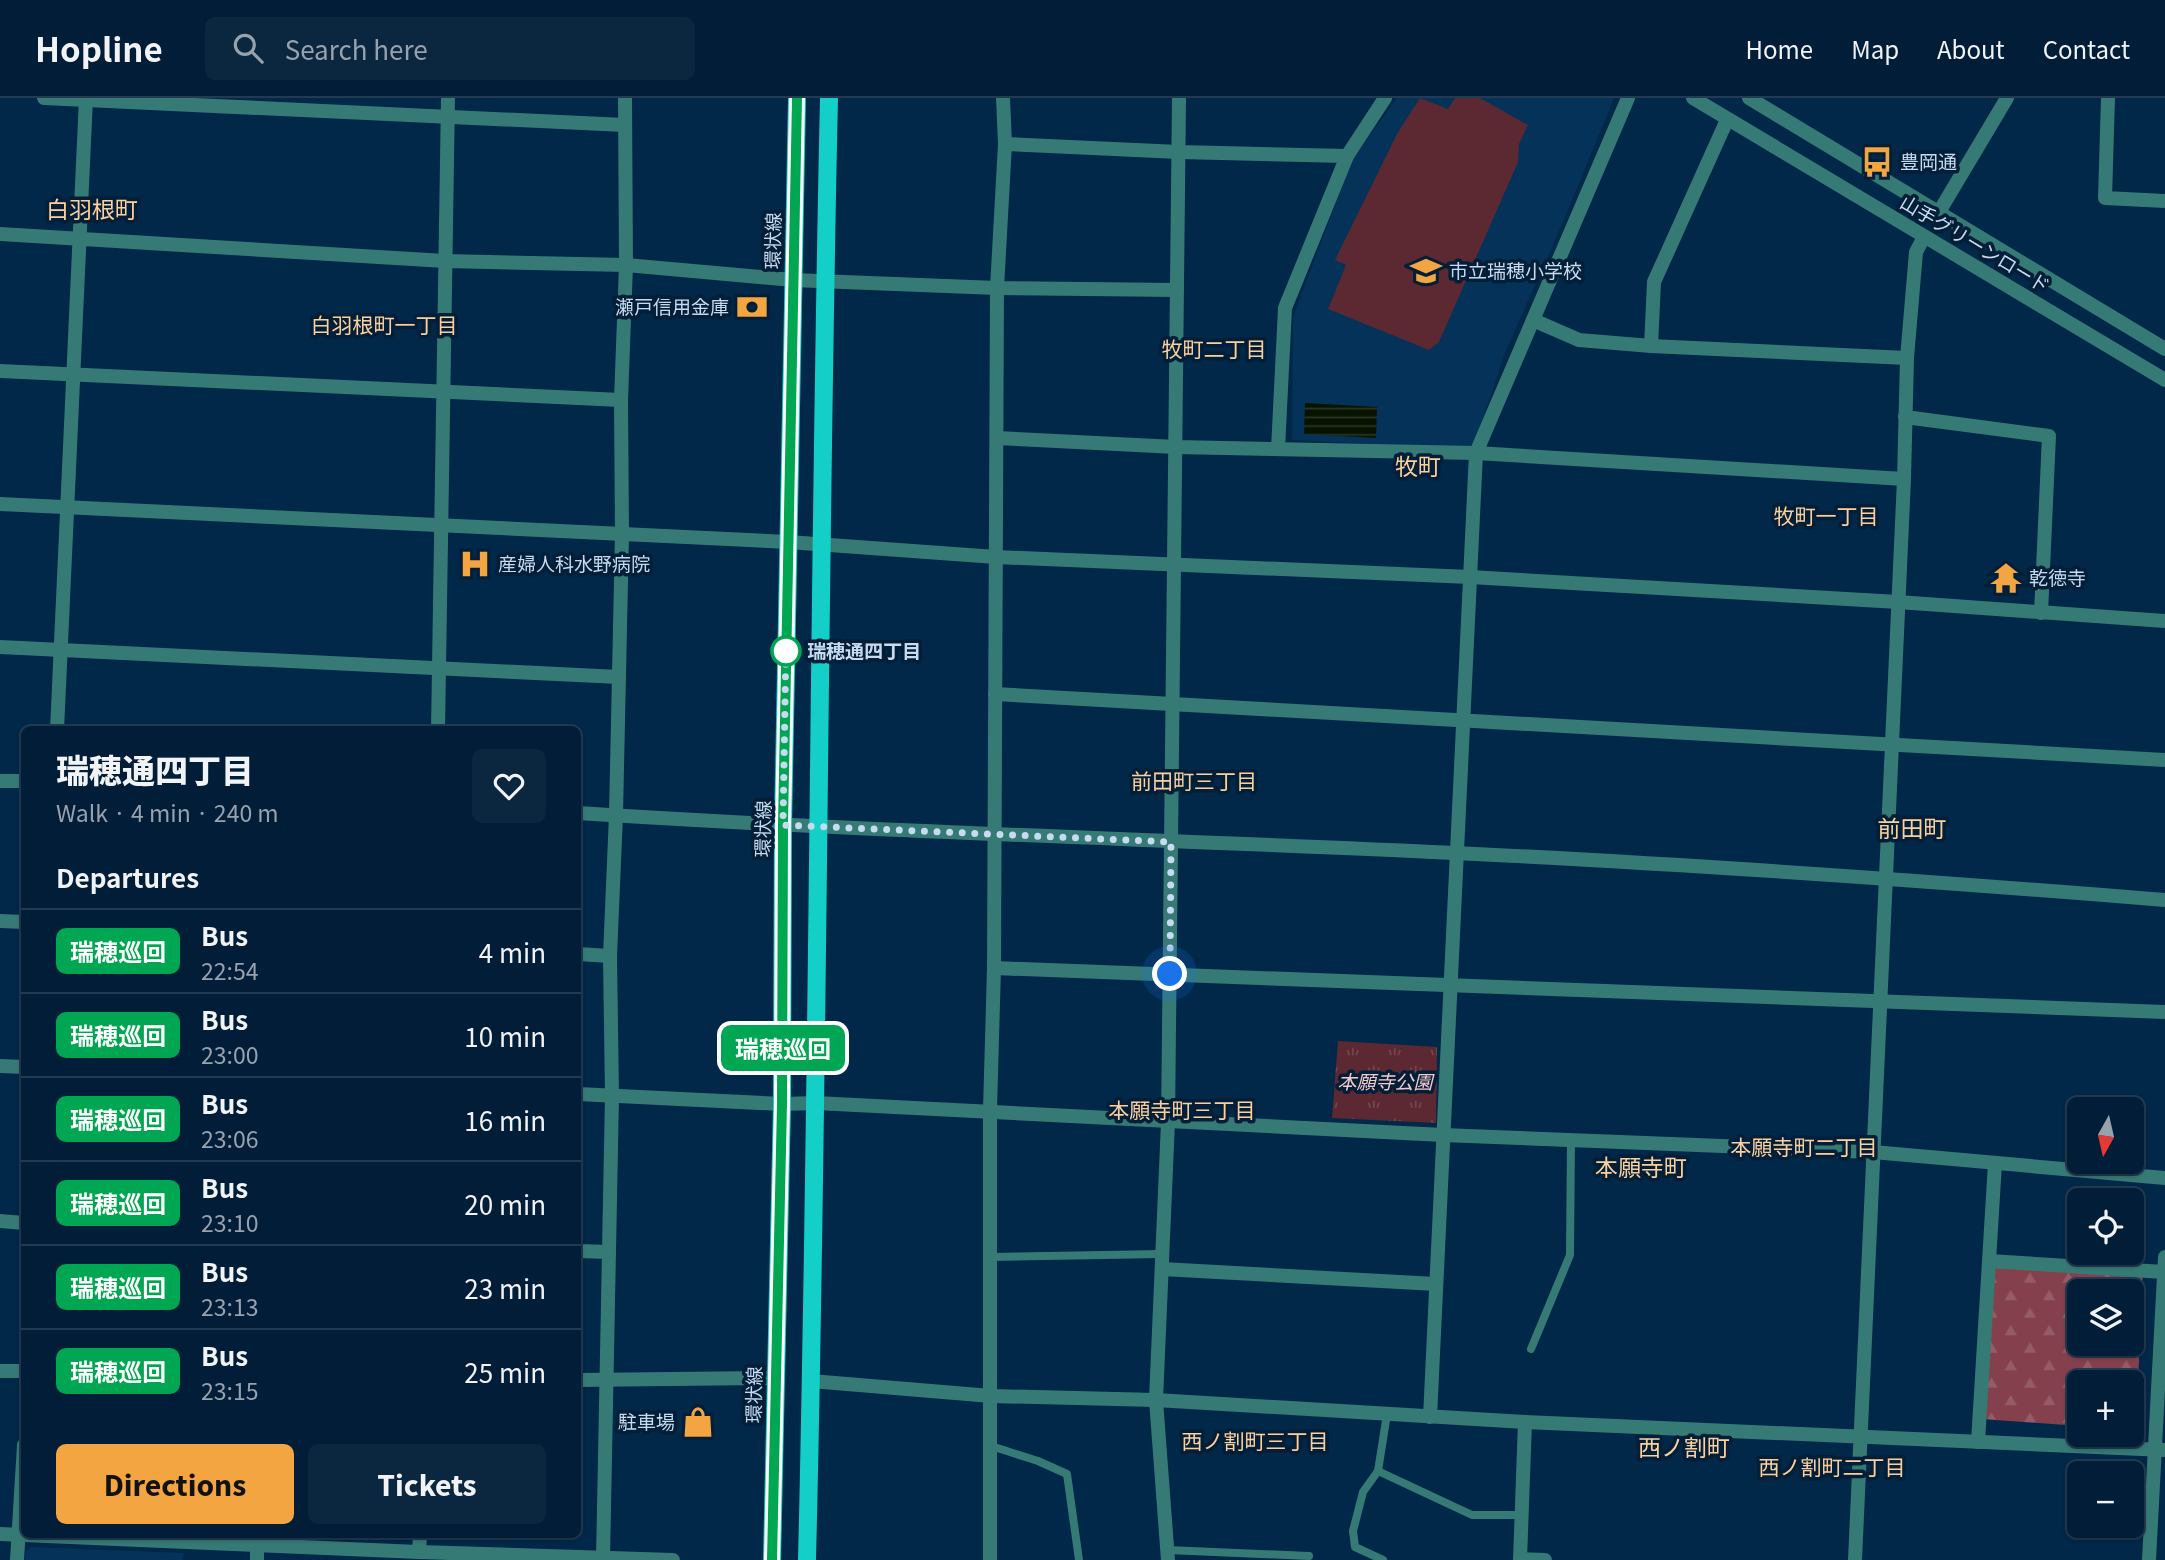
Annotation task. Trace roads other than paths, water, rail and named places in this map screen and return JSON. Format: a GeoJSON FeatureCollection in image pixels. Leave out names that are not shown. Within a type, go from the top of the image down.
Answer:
{"type":"FeatureCollection","features":[{"type":"Feature","properties":{"kind":"main road","name":"環状線"},"geometry":{"type":"LineString","coordinates":[[772,1560],[782,1104],[783,825],[797,98]]}},
{"type":"Feature","properties":{"kind":"main road"},"geometry":{"type":"LineString","coordinates":[[807,1560],[816,1103],[825,281],[830,98]]}},
{"type":"Feature","properties":{"kind":"street"},"geometry":{"type":"LineString","coordinates":[[44,98],[624,125]]}},
{"type":"Feature","properties":{"kind":"street"},"geometry":{"type":"LineString","coordinates":[[438,726],[448,98]]}},
{"type":"Feature","properties":{"kind":"street"},"geometry":{"type":"LineString","coordinates":[[603,1558],[612,1096],[610,956],[622,534],[621,400],[626,265],[625,98]]}},
{"type":"Feature","properties":{"kind":"street"},"geometry":{"type":"LineString","coordinates":[[990,1560],[990,1111],[994,968],[997,288],[1005,144],[1003,98]]}},
{"type":"Feature","properties":{"kind":"street"},"geometry":{"type":"LineString","coordinates":[[1168,1555],[1156,1400],[1168,1122],[1179,98]]}},
{"type":"Feature","properties":{"kind":"street"},"geometry":{"type":"LineString","coordinates":[[1278,449],[1284,308],[1347,156],[1385,98]]}},
{"type":"Feature","properties":{"kind":"street"},"geometry":{"type":"LineString","coordinates":[[1430,1417],[1476,453],[1629,98]]}},
{"type":"Feature","properties":{"kind":"street","name":"山手グリーンロード"},"geometry":{"type":"LineString","coordinates":[[1693,98],[2165,380]]}},
{"type":"Feature","properties":{"kind":"street","name":"山手グリーンロード"},"geometry":{"type":"LineString","coordinates":[[1749,98],[2165,349]]}},
{"type":"Feature","properties":{"kind":"street"},"geometry":{"type":"LineString","coordinates":[[1939,212],[2007,98]]}},
{"type":"Feature","properties":{"kind":"street"},"geometry":{"type":"LineString","coordinates":[[2108,98],[2105,198],[2165,201]]}},
{"type":"Feature","properties":{"kind":"street"},"geometry":{"type":"LineString","coordinates":[[57,726],[86,99]]}},
{"type":"Feature","properties":{"kind":"street"},"geometry":{"type":"LineString","coordinates":[[1651,346],[1654,282],[1727,120]]}},
{"type":"Feature","properties":{"kind":"street"},"geometry":{"type":"LineString","coordinates":[[1005,144],[1347,156]]}},
{"type":"Feature","properties":{"kind":"street"},"geometry":{"type":"LineString","coordinates":[[0,234],[445,261],[626,265],[793,280],[997,288],[1177,290]]}},
{"type":"Feature","properties":{"kind":"street"},"geometry":{"type":"LineString","coordinates":[[1855,1560],[1904,479],[1907,358],[1916,252],[1924,237]]}},
{"type":"Feature","properties":{"kind":"street"},"geometry":{"type":"LineString","coordinates":[[1533,320],[1579,340],[1907,358]]}},
{"type":"Feature","properties":{"kind":"street"},"geometry":{"type":"LineString","coordinates":[[0,371],[621,400]]}},
{"type":"Feature","properties":{"kind":"street"},"geometry":{"type":"LineString","coordinates":[[1905,417],[2049,436],[2042,613]]}},
{"type":"Feature","properties":{"kind":"street"},"geometry":{"type":"LineString","coordinates":[[996,438],[1176,447],[1476,453],[1904,479]]}},
{"type":"Feature","properties":{"kind":"street"},"geometry":{"type":"LineString","coordinates":[[0,504],[823,543],[996,557],[1470,577],[2165,621]]}},
{"type":"Feature","properties":{"kind":"street"},"geometry":{"type":"LineString","coordinates":[[0,647],[619,677]]}},
{"type":"Feature","properties":{"kind":"street"},"geometry":{"type":"LineString","coordinates":[[995,694],[2165,760]]}},
{"type":"Feature","properties":{"kind":"street"},"geometry":{"type":"LineString","coordinates":[[0,780],[21,782]]}},
{"type":"Feature","properties":{"kind":"street"},"geometry":{"type":"LineString","coordinates":[[581,813],[817,827],[1457,853],[1886,878],[2165,900]]}},
{"type":"Feature","properties":{"kind":"street"},"geometry":{"type":"LineString","coordinates":[[0,921],[21,922]]}},
{"type":"Feature","properties":{"kind":"street"},"geometry":{"type":"LineString","coordinates":[[581,954],[610,956]]}},
{"type":"Feature","properties":{"kind":"street"},"geometry":{"type":"LineString","coordinates":[[994,968],[2165,1012]]}},
{"type":"Feature","properties":{"kind":"street"},"geometry":{"type":"LineString","coordinates":[[0,1066],[21,1067]]}},
{"type":"Feature","properties":{"kind":"street"},"geometry":{"type":"LineString","coordinates":[[581,1094],[990,1111],[1443,1135],[1873,1152],[2165,1178]]}},
{"type":"Feature","properties":{"kind":"street"},"geometry":{"type":"LineString","coordinates":[[1978,1442],[1995,1163]]}},
{"type":"Feature","properties":{"kind":"street"},"geometry":{"type":"LineString","coordinates":[[0,1222],[21,1223]]}},
{"type":"Feature","properties":{"kind":"street"},"geometry":{"type":"LineString","coordinates":[[581,1251],[609,1252]]}},
{"type":"Feature","properties":{"kind":"street"},"geometry":{"type":"LineString","coordinates":[[1989,1261],[2164,1265],[2160,1449],[2149,1560]]}},
{"type":"Feature","properties":{"kind":"street"},"geometry":{"type":"LineString","coordinates":[[1162,1262],[1436,1284]]}},
{"type":"Feature","properties":{"kind":"street"},"geometry":{"type":"LineString","coordinates":[[0,1371],[21,1371]]}},
{"type":"Feature","properties":{"kind":"street"},"geometry":{"type":"LineString","coordinates":[[581,1380],[775,1378]]}},
{"type":"Feature","properties":{"kind":"street"},"geometry":{"type":"LineString","coordinates":[[811,1381],[991,1396],[1156,1400],[1525,1422],[2160,1449]]}},
{"type":"Feature","properties":{"kind":"street"},"geometry":{"type":"LineString","coordinates":[[1525,1422],[1520,1559],[1545,1560]]}},
{"type":"Feature","properties":{"kind":"street"},"geometry":{"type":"LineString","coordinates":[[17,1560],[21,1490]]}},
{"type":"Feature","properties":{"kind":"street"},"geometry":{"type":"LineString","coordinates":[[0,1534],[21,1535]]}},
{"type":"Feature","properties":{"kind":"street"},"geometry":{"type":"LineString","coordinates":[[197,1538],[257,1539],[419,1552],[673,1560]]}},
{"type":"Feature","properties":{"kind":"street"},"geometry":{"type":"LineString","coordinates":[[419,1552],[420,1538]]}},
{"type":"Feature","properties":{"kind":"street"},"geometry":{"type":"LineString","coordinates":[[257,1539],[257,1560]]}},
{"type":"Feature","properties":{"kind":"lane"},"geometry":{"type":"LineString","coordinates":[[1531,1349],[1570,1255],[1571,1140]]}},
{"type":"Feature","properties":{"kind":"lane"},"geometry":{"type":"LineString","coordinates":[[991,1257],[1162,1262]]}},
{"type":"Feature","properties":{"kind":"lane"},"geometry":{"type":"LineString","coordinates":[[1384,1560],[1355,1547],[1353,1531],[1363,1492],[1378,1471],[1387,1414]]}},
{"type":"Feature","properties":{"kind":"lane"},"geometry":{"type":"LineString","coordinates":[[991,1446],[1038,1461],[1067,1474],[1079,1560]]}},
{"type":"Feature","properties":{"kind":"lane"},"geometry":{"type":"LineString","coordinates":[[1378,1471],[1472,1515],[1522,1515]]}},
{"type":"Feature","properties":{"kind":"lane"},"geometry":{"type":"LineString","coordinates":[[1168,1555],[1309,1556]]}},
{"type":"Feature","properties":{"kind":"place","name":"豊岡通"},"geometry":{"type":"Point","coordinates":[1877,162]}},
{"type":"Feature","properties":{"kind":"place","name":"市立瑞穂小学校"},"geometry":{"type":"Point","coordinates":[1426,271]}},
{"type":"Feature","properties":{"kind":"place","name":"瀬戸信用金庫"},"geometry":{"type":"Point","coordinates":[752,307]}},
{"type":"Feature","properties":{"kind":"place","name":"産婦人科水野病院"},"geometry":{"type":"Point","coordinates":[475,564]}},
{"type":"Feature","properties":{"kind":"place","name":"乾徳寺"},"geometry":{"type":"Point","coordinates":[2006,578]}},
{"type":"Feature","properties":{"kind":"place","name":"瑞穂通四丁目"},"geometry":{"type":"Point","coordinates":[786,651]}},
{"type":"Feature","properties":{"kind":"place","name":"駐車場"},"geometry":{"type":"Point","coordinates":[698,1422]}},
{"type":"Feature","properties":{"kind":"district","name":"白羽根町"},"geometry":{"type":"Point","coordinates":[92,210]}},
{"type":"Feature","properties":{"kind":"district","name":"白羽根町一丁目"},"geometry":{"type":"Point","coordinates":[384,326]}},
{"type":"Feature","properties":{"kind":"district","name":"牧町二丁目"},"geometry":{"type":"Point","coordinates":[1214,350]}},
{"type":"Feature","properties":{"kind":"district","name":"牧町"},"geometry":{"type":"Point","coordinates":[1418,467]}},
{"type":"Feature","properties":{"kind":"district","name":"牧町一丁目"},"geometry":{"type":"Point","coordinates":[1826,517]}},
{"type":"Feature","properties":{"kind":"district","name":"前田町三丁目"},"geometry":{"type":"Point","coordinates":[1194,782]}},
{"type":"Feature","properties":{"kind":"district","name":"前田町"},"geometry":{"type":"Point","coordinates":[1912,829]}},
{"type":"Feature","properties":{"kind":"district","name":"本願寺町三丁目"},"geometry":{"type":"Point","coordinates":[1182,1111]}},
{"type":"Feature","properties":{"kind":"district","name":"本願寺町二丁目"},"geometry":{"type":"Point","coordinates":[1804,1148]}},
{"type":"Feature","properties":{"kind":"district","name":"本願寺町"},"geometry":{"type":"Point","coordinates":[1641,1168]}},
{"type":"Feature","properties":{"kind":"district","name":"西ノ割町三丁目"},"geometry":{"type":"Point","coordinates":[1255,1442]}},
{"type":"Feature","properties":{"kind":"district","name":"西ノ割町"},"geometry":{"type":"Point","coordinates":[1684,1448]}},
{"type":"Feature","properties":{"kind":"district","name":"西ノ割町二丁目"},"geometry":{"type":"Point","coordinates":[1832,1468]}},
{"type":"Feature","properties":{"kind":"park label","name":"本願寺公園"},"geometry":{"type":"Point","coordinates":[1385,1082]}}]}
